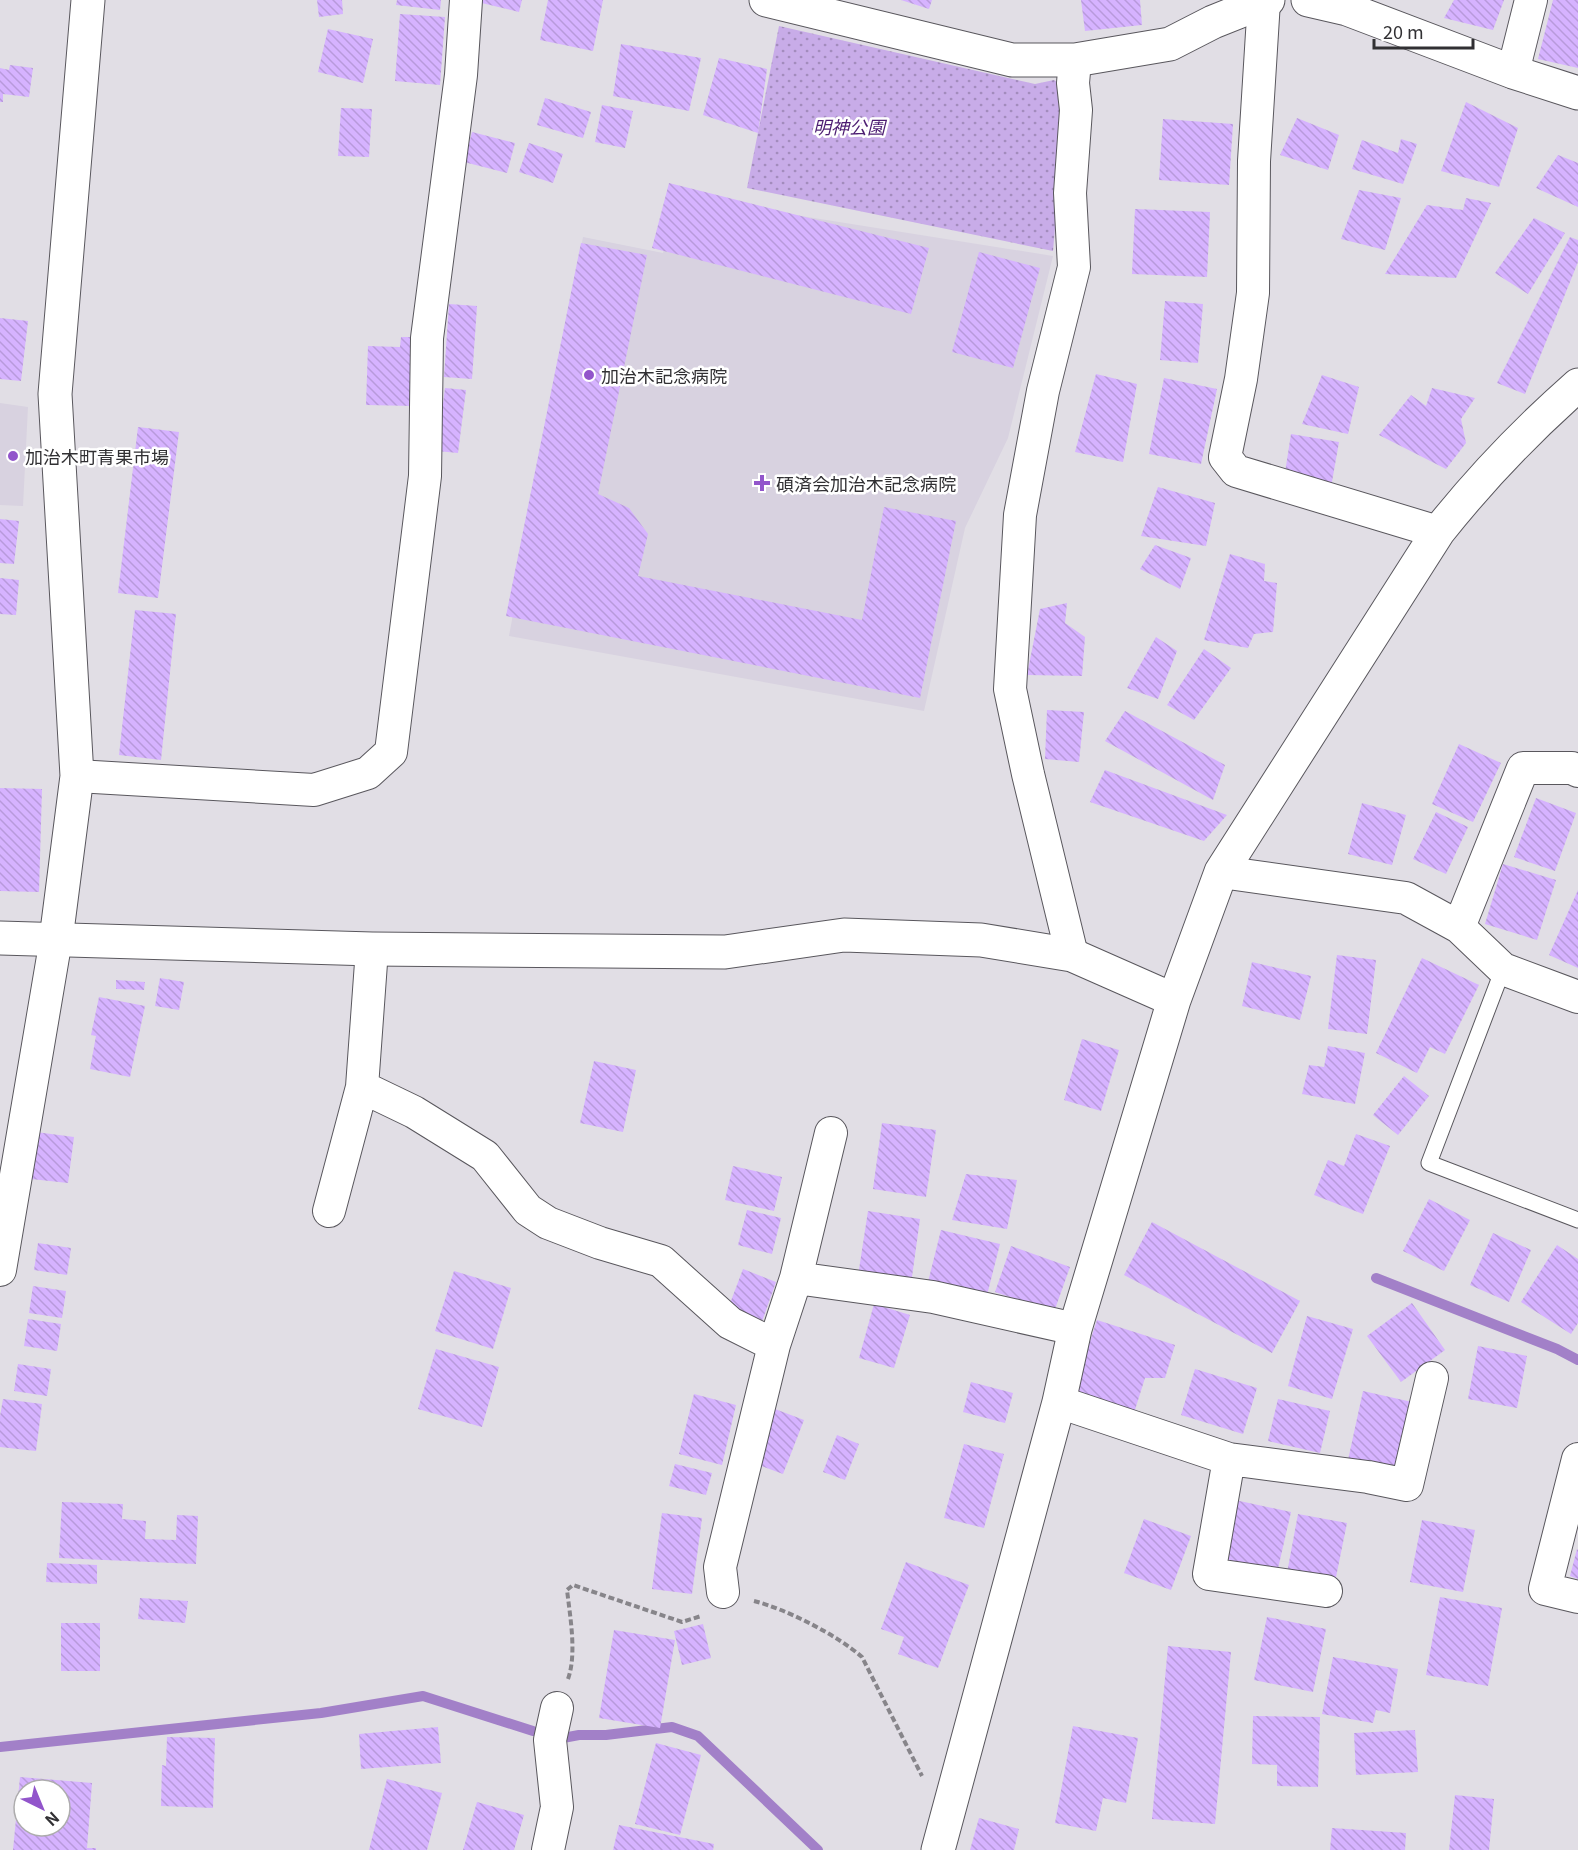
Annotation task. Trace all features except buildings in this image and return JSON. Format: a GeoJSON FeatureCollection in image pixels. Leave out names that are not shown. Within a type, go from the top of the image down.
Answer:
{"type":"FeatureCollection","features":[{"type":"Feature","properties":{"kind":"street"},"geometry":{"type":"LineString","coordinates":[[0,1270],[56,939],[77,776],[55,394],[88,0]]}},
{"type":"Feature","properties":{"kind":"street"},"geometry":{"type":"LineString","coordinates":[[77,776],[314,790],[368,773],[391,752],[425,476],[427,338],[461,75],[466,0]]}},
{"type":"Feature","properties":{"kind":"street"},"geometry":{"type":"LineString","coordinates":[[766,0],[1012,60],[1075,60],[1170,44],[1213,22],[1266,0],[1254,161],[1253,293],[1241,379],[1225,457],[1236,471],[1438,532]]}},
{"type":"Feature","properties":{"kind":"street"},"geometry":{"type":"LineString","coordinates":[[1308,0],[1347,9],[1513,72],[1578,93]]}},
{"type":"Feature","properties":{"kind":"street"},"geometry":{"type":"LineString","coordinates":[[1513,72],[1531,0]]}},
{"type":"Feature","properties":{"kind":"street"},"geometry":{"type":"LineString","coordinates":[[1072,955],[1010,689],[1020,515],[1042,391],[1074,267],[1070,193],[1076,110],[1073,83],[1075,60]]}},
{"type":"Feature","properties":{"kind":"street"},"geometry":{"type":"LineString","coordinates":[[942,1835],[1059,1402],[1075,1329],[1174,1000],[1221,872],[1438,532],[1463,500],[1538,420],[1578,385]]}},
{"type":"Feature","properties":{"kind":"street"},"geometry":{"type":"LineString","coordinates":[[1459,927],[1523,768],[1572,768],[1578,771]]}},
{"type":"Feature","properties":{"kind":"street"},"geometry":{"type":"LineString","coordinates":[[1221,872],[1406,898],[1459,927],[1503,969],[1578,997]]}},
{"type":"Feature","properties":{"kind":"street"},"geometry":{"type":"LineString","coordinates":[[0,938],[372,949],[725,952],[844,935],[981,940],[1072,955],[1174,1000]]}},
{"type":"Feature","properties":{"kind":"street"},"geometry":{"type":"LineString","coordinates":[[329,1211],[362,1087],[372,949]]}},
{"type":"Feature","properties":{"kind":"street"},"geometry":{"type":"LineString","coordinates":[[362,1087],[414,1112],[485,1156],[528,1210],[548,1223],[600,1243],[661,1261],[730,1323],[774,1345]]}},
{"type":"Feature","properties":{"kind":"street"},"geometry":{"type":"LineString","coordinates":[[723,1592],[720,1567],[774,1345],[796,1278],[831,1133]]}},
{"type":"Feature","properties":{"kind":"street"},"geometry":{"type":"LineString","coordinates":[[796,1278],[933,1297],[1075,1329]]}},
{"type":"Feature","properties":{"kind":"street"},"geometry":{"type":"LineString","coordinates":[[1059,1402],[1229,1459],[1407,1485],[1432,1378]]}},
{"type":"Feature","properties":{"kind":"street"},"geometry":{"type":"LineString","coordinates":[[1229,1459],[1209,1574],[1326,1591]]}},
{"type":"Feature","properties":{"kind":"street"},"geometry":{"type":"LineString","coordinates":[[1578,1459],[1545,1589],[1578,1597]]}},
{"type":"Feature","properties":{"kind":"street"},"geometry":{"type":"LineString","coordinates":[[548,1850],[557,1807],[550,1740],[557,1708]]}},
{"type":"Feature","properties":{"kind":"lane"},"geometry":{"type":"LineString","coordinates":[[1503,969],[1429,1163],[1578,1220]]}},
{"type":"Feature","properties":{"kind":"path"},"geometry":{"type":"LineString","coordinates":[[557,1708],[571,1672],[572,1634],[567,1590],[573,1585],[682,1622],[706,1615],[723,1592],[773,1606],[848,1645],[862,1657],[942,1835]]}},
{"type":"Feature","properties":{"kind":"shaded area","name":"碩済会加治木記念病院"},"geometry":{"type":"Polygon","coordinates":[[[676,196],[1053,256],[1008,438],[965,528],[924,711],[509,636],[583,237],[663,253],[676,196]]]}},
{"type":"Feature","properties":{"kind":"shaded area","name":"加治木町青果市場"},"geometry":{"type":"Polygon","coordinates":[[[0,403],[28,407],[23,506],[0,505],[0,403]]]}},
{"type":"Feature","properties":{"kind":"green space","name":"明神公園"},"geometry":{"type":"Polygon","coordinates":[[[779,26],[1035,84],[1054,80],[1067,89],[1053,251],[747,188],[779,26]]]}},
{"type":"Feature","properties":{"kind":"waterway"},"geometry":{"type":"LineString","coordinates":[[1376,1278],[1557,1349],[1578,1360]]}},
{"type":"Feature","properties":{"kind":"waterway"},"geometry":{"type":"LineString","coordinates":[[0,1747],[321,1713],[423,1696],[533,1731]]}},
{"type":"Feature","properties":{"kind":"waterway"},"geometry":{"type":"LineString","coordinates":[[563,1738],[672,1727],[698,1736],[818,1850]]}},
{"type":"Feature","properties":{"kind":"place","name":"加治木記念病院"},"geometry":{"type":"Point","coordinates":[589,375]}},
{"type":"Feature","properties":{"kind":"place","name":"加治木町青果市場"},"geometry":{"type":"Point","coordinates":[13,456]}},
{"type":"Feature","properties":{"kind":"place","name":"碩済会加治木記念病院"},"geometry":{"type":"Point","coordinates":[762,483]}}]}
